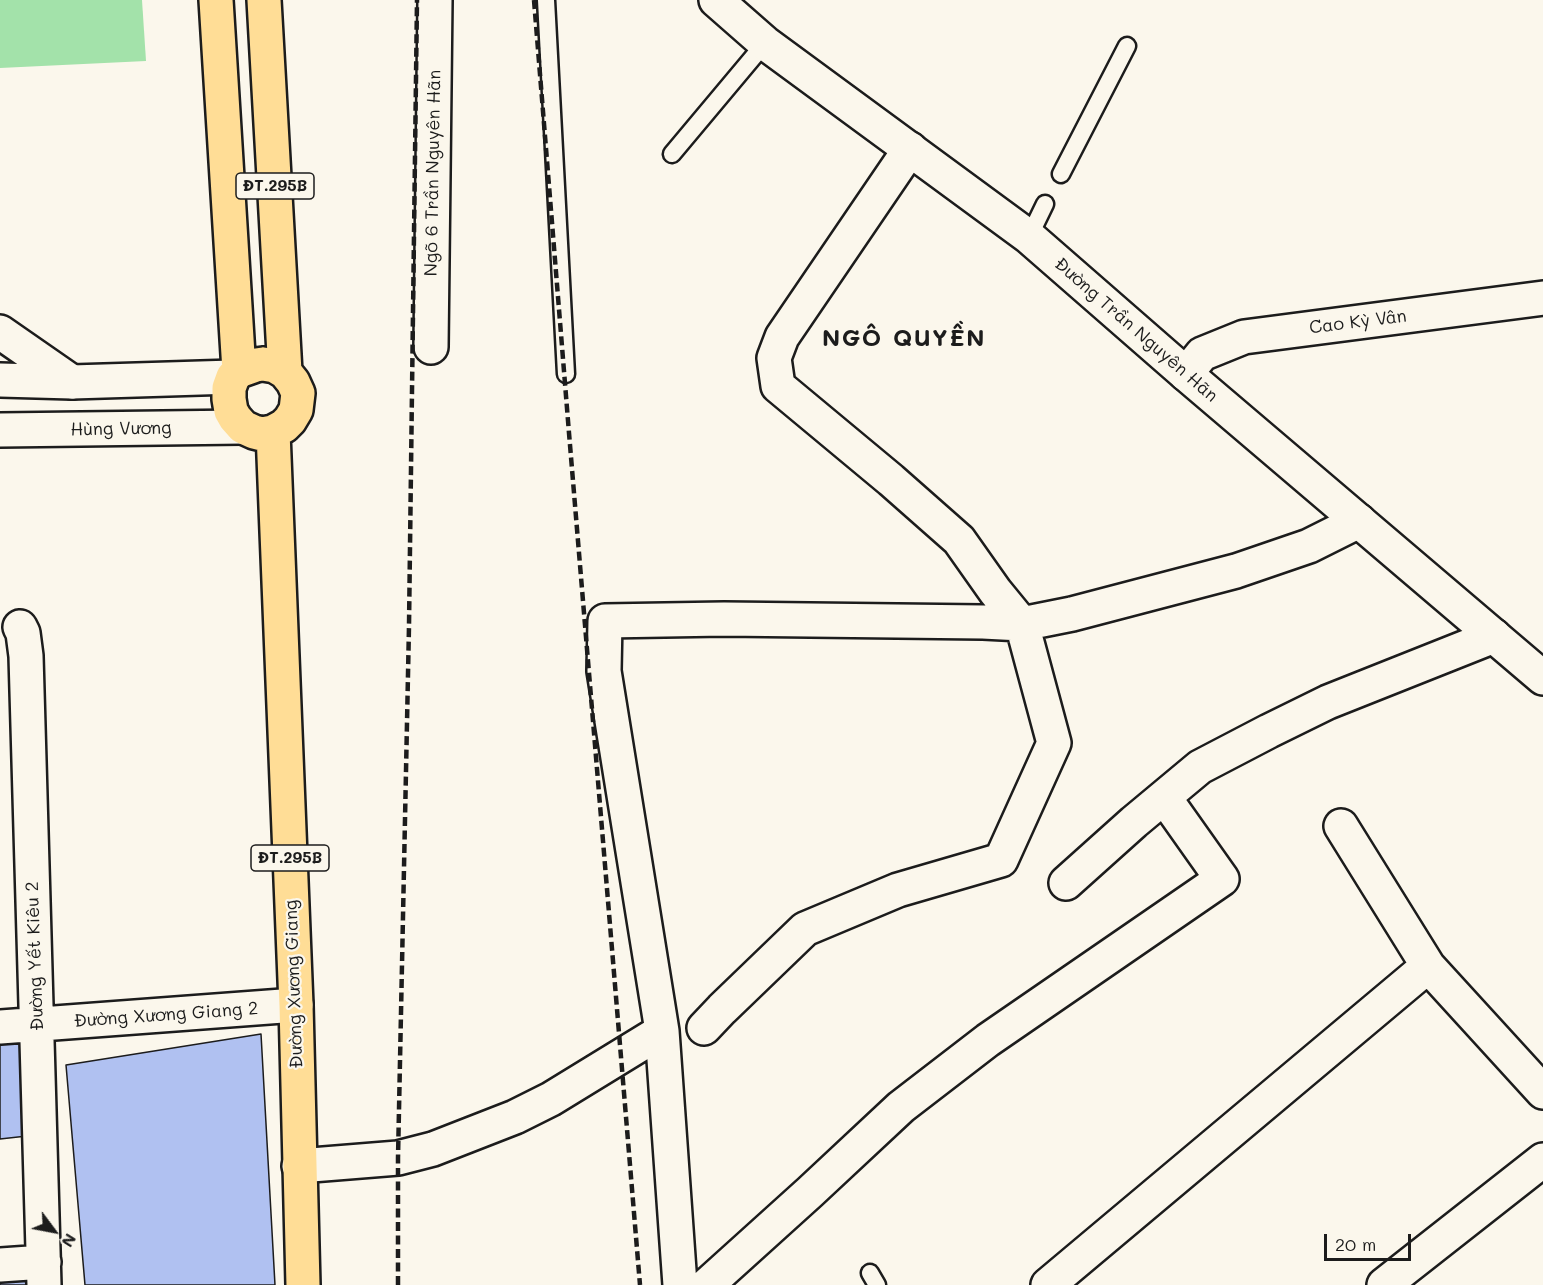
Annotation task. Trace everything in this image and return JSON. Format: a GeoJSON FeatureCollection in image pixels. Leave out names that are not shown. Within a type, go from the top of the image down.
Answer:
{"type":"FeatureCollection","features":[{"type":"Feature","properties":{"kind":"main road","name":"ĐT.295B"},"geometry":{"type":"LineString","coordinates":[[216,0],[236,374],[229,388],[228,399],[235,418],[258,429],[284,426],[296,410],[298,393],[294,382],[285,372],[264,0]]}},
{"type":"Feature","properties":{"kind":"main road"},"geometry":{"type":"LineString","coordinates":[[236,374],[263,364],[275,366],[285,372]]}},
{"type":"Feature","properties":{"kind":"main road","name":"Đường Xương Giang"},"geometry":{"type":"LineString","coordinates":[[258,429],[296,1005],[303,1285]]}},
{"type":"Feature","properties":{"kind":"street","name":"Ngõ 6 Trần Nguyên Hãn"},"geometry":{"type":"LineString","coordinates":[[431,347],[435,0]]}},
{"type":"Feature","properties":{"kind":"street","name":"Đường Trần Nguyên Hãn"},"geometry":{"type":"LineString","coordinates":[[716,0],[765,43],[1029,237],[1543,678]]}},
{"type":"Feature","properties":{"kind":"street"},"geometry":{"type":"LineString","coordinates":[[705,1028],[805,929],[898,890],[1001,860],[1054,743],[1022,624],[995,591],[959,540],[891,480],[778,387],[774,358],[782,337],[910,149]]}},
{"type":"Feature","properties":{"kind":"street","name":"Cao Kỳ Vân"},"geometry":{"type":"LineString","coordinates":[[1186,374],[1202,354],[1244,337],[1543,298]]}},
{"type":"Feature","properties":{"kind":"street"},"geometry":{"type":"LineString","coordinates":[[0,332],[72,382]]}},
{"type":"Feature","properties":{"kind":"street"},"geometry":{"type":"LineString","coordinates":[[0,380],[72,382],[236,374]]}},
{"type":"Feature","properties":{"kind":"street","name":"Hùng Vương"},"geometry":{"type":"LineString","coordinates":[[0,430],[258,429]]}},
{"type":"Feature","properties":{"kind":"street"},"geometry":{"type":"LineString","coordinates":[[680,1285],[662,1031],[604,671],[605,621],[724,619],[1022,624],[1072,614],[1236,571],[1310,546],[1359,521]]}},
{"type":"Feature","properties":{"kind":"street","name":"Đường Yết Kiêu 2"},"geometry":{"type":"LineString","coordinates":[[10,627],[23,633],[26,656],[44,1274]]}},
{"type":"Feature","properties":{"kind":"street"},"geometry":{"type":"LineString","coordinates":[[1066,883],[1200,767],[1328,702],[1494,636]]}},
{"type":"Feature","properties":{"kind":"street"},"geometry":{"type":"LineString","coordinates":[[707,1285],[910,1100],[988,1040],[1222,879],[1164,797]]}},
{"type":"Feature","properties":{"kind":"street"},"geometry":{"type":"LineString","coordinates":[[1341,826],[1428,966],[1543,1092]]}},
{"type":"Feature","properties":{"kind":"street"},"geometry":{"type":"LineString","coordinates":[[1048,1285],[1428,966]]}},
{"type":"Feature","properties":{"kind":"street","name":"Đường Xương Giang 2"},"geometry":{"type":"LineString","coordinates":[[0,1027],[296,1005]]}},
{"type":"Feature","properties":{"kind":"street"},"geometry":{"type":"LineString","coordinates":[[299,1166],[398,1158],[433,1149],[542,1104],[662,1031]]}},
{"type":"Feature","properties":{"kind":"street"},"geometry":{"type":"LineString","coordinates":[[1383,1285],[1543,1160]]}},
{"type":"Feature","properties":{"kind":"street"},"geometry":{"type":"LineString","coordinates":[[0,1265],[44,1274]]}},
{"type":"Feature","properties":{"kind":"lane"},"geometry":{"type":"LineString","coordinates":[[546,0],[566,374]]}},
{"type":"Feature","properties":{"kind":"lane"},"geometry":{"type":"LineString","coordinates":[[672,154],[765,43]]}},
{"type":"Feature","properties":{"kind":"lane"},"geometry":{"type":"LineString","coordinates":[[1061,174],[1127,46]]}},
{"type":"Feature","properties":{"kind":"lane"},"geometry":{"type":"LineString","coordinates":[[1029,237],[1045,204]]}},
{"type":"Feature","properties":{"kind":"green space"},"geometry":{"type":"Polygon","coordinates":[[[0,0],[142,0],[146,61],[0,68],[0,0]]]}},
{"type":"Feature","properties":{"kind":"building"},"geometry":{"type":"Polygon","coordinates":[[[261,1034],[275,1285],[85,1285],[66,1065],[261,1034]]]}},
{"type":"Feature","properties":{"kind":"building"},"geometry":{"type":"Polygon","coordinates":[[[26,1038],[27,1136],[0,1139],[0,1040],[26,1038]]]}},
{"type":"Feature","properties":{"kind":"building"},"geometry":{"type":"Polygon","coordinates":[[[28,1270],[28,1285],[0,1285],[0,1272],[28,1270]]]}},
{"type":"Feature","properties":{"kind":"railway"},"geometry":{"type":"LineString","coordinates":[[398,1285],[398,1158],[409,626],[417,0]]}},
{"type":"Feature","properties":{"kind":"railway"},"geometry":{"type":"LineString","coordinates":[[534,0],[640,1285]]}},
{"type":"Feature","properties":{"kind":"district","name":"NGÔ QUYỀN"},"geometry":{"type":"Point","coordinates":[904,339]}}]}
